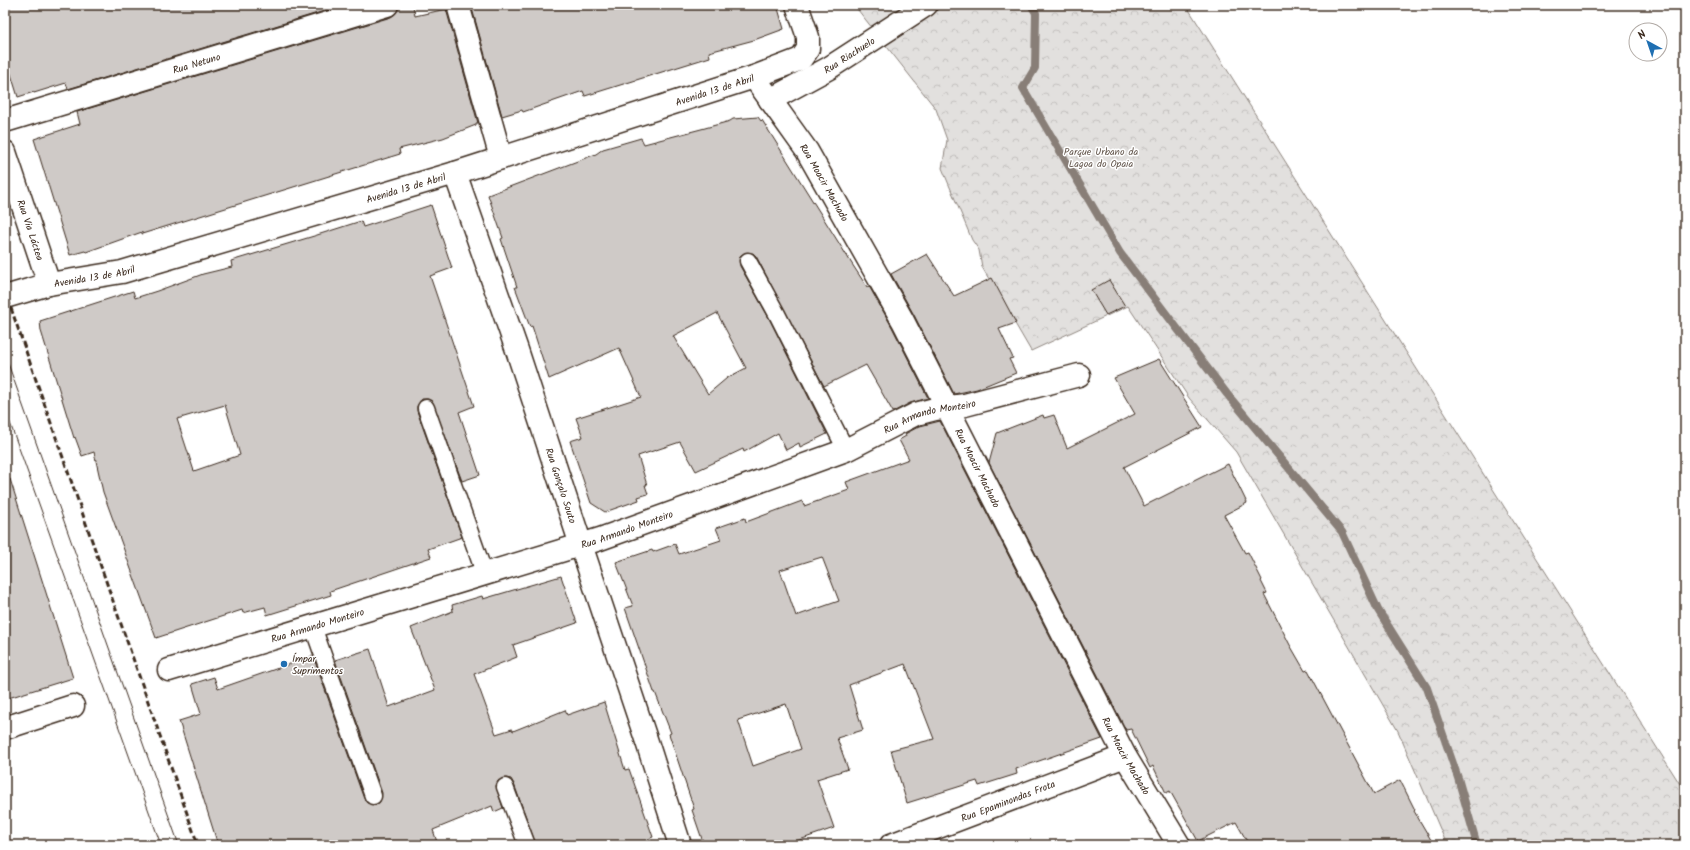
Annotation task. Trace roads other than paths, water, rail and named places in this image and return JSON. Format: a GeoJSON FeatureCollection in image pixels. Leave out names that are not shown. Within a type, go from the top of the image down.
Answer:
{"type":"FeatureCollection","features":[{"type":"Feature","properties":{"kind":"street","name":"Rua Netuno"},"geometry":{"type":"LineString","coordinates":[[5,121],[387,5]]}},
{"type":"Feature","properties":{"kind":"street"},"geometry":{"type":"LineString","coordinates":[[458,5],[502,158]]}},
{"type":"Feature","properties":{"kind":"street","name":"Avenida 13 de Abril"},"geometry":{"type":"LineString","coordinates":[[5,297],[49,284],[122,272],[455,173],[754,77],[801,59],[808,49],[808,37],[797,5]]}},
{"type":"Feature","properties":{"kind":"street","name":"Rua Riachuelo"},"geometry":{"type":"LineString","coordinates":[[770,100],[829,68],[926,5]]}},
{"type":"Feature","properties":{"kind":"street","name":"Rua Moacir Machado"},"geometry":{"type":"LineString","coordinates":[[754,77],[807,151],[903,321],[1125,756],[1179,845]]}},
{"type":"Feature","properties":{"kind":"street","name":"Rua Via Láctea"},"geometry":{"type":"LineString","coordinates":[[5,152],[49,284]]}},
{"type":"Feature","properties":{"kind":"street","name":"Rua Gonçalo Souto"},"geometry":{"type":"LineString","coordinates":[[455,173],[517,350],[580,545],[645,734],[680,845]]}},
{"type":"Feature","properties":{"kind":"street","name":"Rua Armando Monteiro"},"geometry":{"type":"LineString","coordinates":[[169,670],[580,545],[846,450],[916,414],[965,405],[1079,375]]}},
{"type":"Feature","properties":{"kind":"street"},"geometry":{"type":"LineString","coordinates":[[5,728],[73,706]]}},
{"type":"Feature","properties":{"kind":"street","name":"Rua Epaminondas Frota"},"geometry":{"type":"LineString","coordinates":[[891,845],[1125,756]]}},
{"type":"Feature","properties":{"kind":"lane"},"geometry":{"type":"LineString","coordinates":[[748,261],[777,314],[846,450]]}},
{"type":"Feature","properties":{"kind":"lane"},"geometry":{"type":"LineString","coordinates":[[426,408],[485,575]]}},
{"type":"Feature","properties":{"kind":"lane"},"geometry":{"type":"LineString","coordinates":[[313,627],[373,796]]}},
{"type":"Feature","properties":{"kind":"lane"},"geometry":{"type":"LineString","coordinates":[[505,787],[527,845]]}},
{"type":"Feature","properties":{"kind":"waterway"},"geometry":{"type":"LineString","coordinates":[[1031,5],[1036,13],[1035,68],[1023,88],[1120,253],[1227,394],[1342,532],[1378,610],[1427,688],[1458,778],[1477,845]]}},
{"type":"Feature","properties":{"kind":"tram line"},"geometry":{"type":"LineString","coordinates":[[5,355],[179,845]]}},
{"type":"Feature","properties":{"kind":"tram line"},"geometry":{"type":"LineString","coordinates":[[5,409],[161,845]]}},
{"type":"Feature","properties":{"kind":"railway"},"geometry":{"type":"LineString","coordinates":[[5,291],[198,845]]}},
{"type":"Feature","properties":{"kind":"place","name":"Ímpar Suprimentos"},"geometry":{"type":"Point","coordinates":[284,664]}},
{"type":"Feature","properties":{"kind":"park label","name":"Parque Urbano da Lagoa do Opaia"},"geometry":{"type":"Point","coordinates":[1101,156]}}]}
